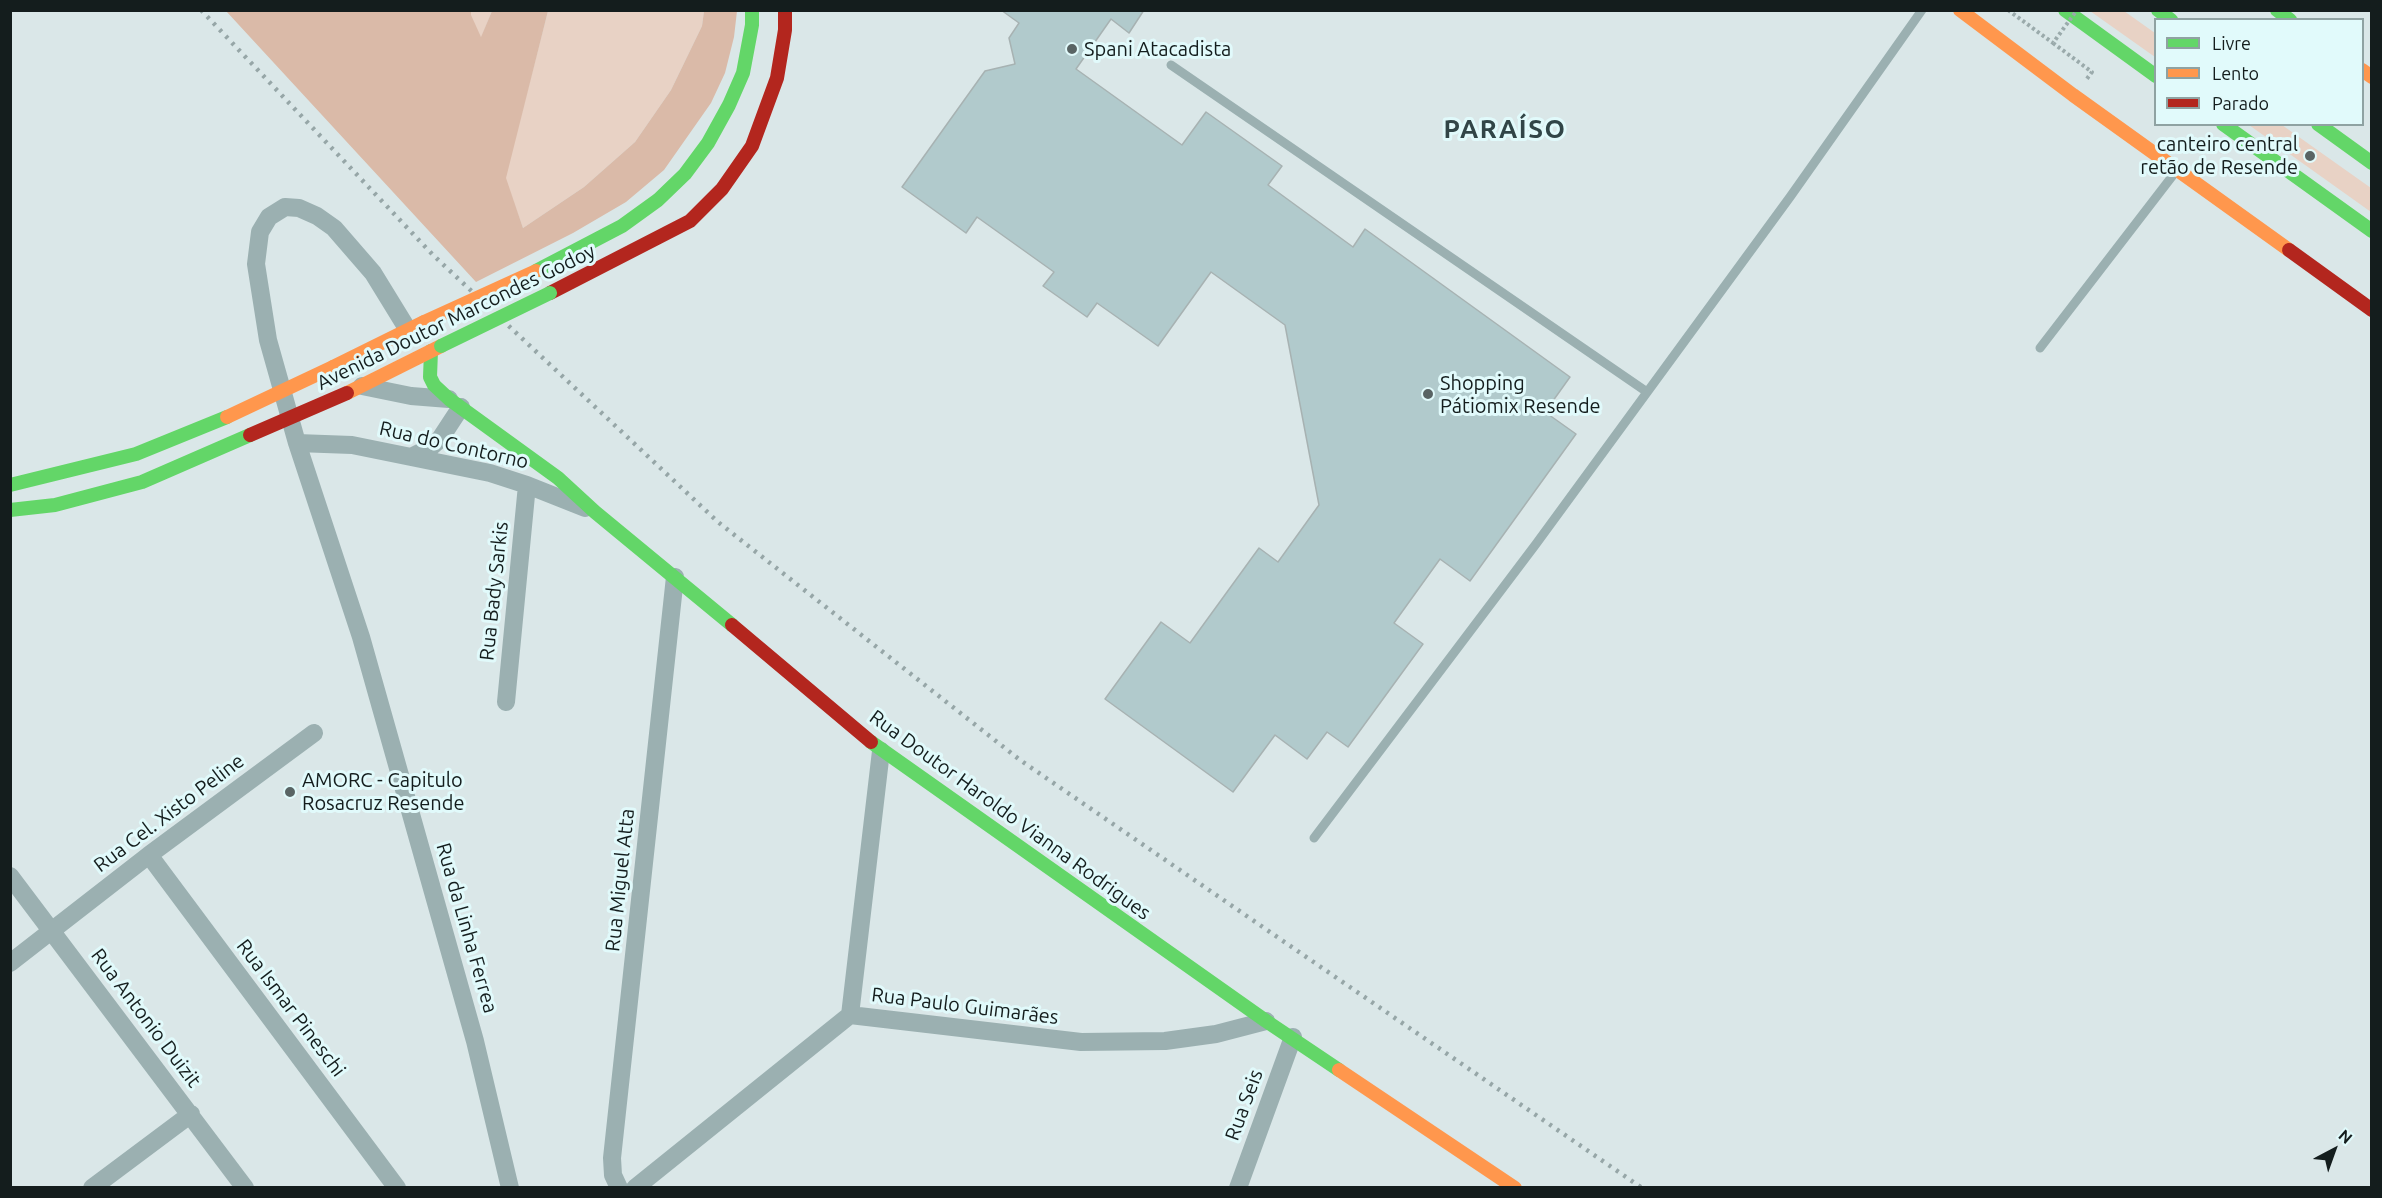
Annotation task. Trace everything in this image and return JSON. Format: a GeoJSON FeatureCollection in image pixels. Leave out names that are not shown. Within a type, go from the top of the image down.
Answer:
{"type":"FeatureCollection","features":[{"type":"Feature","properties":{"kind":"main road","name":"Avenida Doutor Marcondes Godoy"},"geometry":{"type":"LineString","coordinates":[[10,485],[136,454],[227,417],[416,326],[536,272],[622,226],[658,200],[685,174],[708,143],[729,105],[742,73],[752,26],[752,10]]}},
{"type":"Feature","properties":{"kind":"main road","name":"Avenida Doutor Marcondes Godoy"},"geometry":{"type":"LineString","coordinates":[[10,510],[54,505],[142,482],[354,389],[690,221],[722,189],[752,146],[777,78],[785,30],[785,10]]}},
{"type":"Feature","properties":{"kind":"main road"},"geometry":{"type":"LineString","coordinates":[[1960,10],[2176,170],[2372,310]]}},
{"type":"Feature","properties":{"kind":"main road"},"geometry":{"type":"LineString","coordinates":[[2065,10],[2154,75]]}},
{"type":"Feature","properties":{"kind":"main road"},"geometry":{"type":"LineString","coordinates":[[2226,126],[2372,231]]}},
{"type":"Feature","properties":{"kind":"main road"},"geometry":{"type":"LineString","coordinates":[[2321,126],[2372,163]]}},
{"type":"Feature","properties":{"kind":"main road","name":"Rua Doutor Haroldo Vianna Rodrigues"},"geometry":{"type":"LineString","coordinates":[[436,349],[430,377],[434,385],[455,403],[558,478],[881,751],[1266,1021],[1515,1188]]}},
{"type":"Feature","properties":{"kind":"street","name":"Rua da Linha Ferrea"},"geometry":{"type":"LineString","coordinates":[[416,326],[334,228],[317,216],[299,208],[285,207],[269,217],[260,232],[256,264],[268,340],[297,443],[361,637],[476,1041],[510,1188]]}},
{"type":"Feature","properties":{"kind":"street"},"geometry":{"type":"LineString","coordinates":[[354,389],[455,403],[446,432],[431,447],[411,457]]}},
{"type":"Feature","properties":{"kind":"street","name":"Rua do Contorno"},"geometry":{"type":"LineString","coordinates":[[297,443],[352,445],[490,473],[596,512]]}},
{"type":"Feature","properties":{"kind":"street","name":"Rua Bady Sarkis"},"geometry":{"type":"LineString","coordinates":[[506,702],[527,485]]}},
{"type":"Feature","properties":{"kind":"street","name":"Rua Miguel Atta"},"geometry":{"type":"LineString","coordinates":[[619,1188],[613,1175],[612,1158],[675,577]]}},
{"type":"Feature","properties":{"kind":"street","name":"Rua Cel. Xisto Peline"},"geometry":{"type":"LineString","coordinates":[[10,963],[53,932],[149,855],[314,733]]}},
{"type":"Feature","properties":{"kind":"street","name":"Rua Paulo Guimarães"},"geometry":{"type":"LineString","coordinates":[[881,751],[850,1015],[1081,1042],[1165,1041],[1216,1034],[1266,1021]]}},
{"type":"Feature","properties":{"kind":"street","name":"Rua Ismar Pineschi"},"geometry":{"type":"LineString","coordinates":[[149,855],[397,1188]]}},
{"type":"Feature","properties":{"kind":"street","name":"Rua Antonio Duizit"},"geometry":{"type":"LineString","coordinates":[[10,876],[245,1188]]}},
{"type":"Feature","properties":{"kind":"street"},"geometry":{"type":"LineString","coordinates":[[635,1188],[850,1015]]}},
{"type":"Feature","properties":{"kind":"street","name":"Rua Seis"},"geometry":{"type":"LineString","coordinates":[[1238,1188],[1293,1038]]}},
{"type":"Feature","properties":{"kind":"street"},"geometry":{"type":"LineString","coordinates":[[93,1188],[191,1114]]}},
{"type":"Feature","properties":{"kind":"lane"},"geometry":{"type":"LineString","coordinates":[[1314,838],[1536,544],[1922,10]]}},
{"type":"Feature","properties":{"kind":"lane"},"geometry":{"type":"LineString","coordinates":[[1170,65],[1647,392]]}},
{"type":"Feature","properties":{"kind":"lane"},"geometry":{"type":"LineString","coordinates":[[2040,348],[2176,170]]}},
{"type":"Feature","properties":{"kind":"path"},"geometry":{"type":"LineString","coordinates":[[2008,10],[2053,43],[2077,10]]}},
{"type":"Feature","properties":{"kind":"shaded area"},"geometry":{"type":"Polygon","coordinates":[[[226,11],[471,11],[481,37],[492,11],[548,11],[506,178],[523,228],[584,187],[635,142],[671,90],[702,26],[704,11],[737,11],[734,37],[725,73],[711,103],[664,170],[626,202],[573,233],[476,282],[226,11]]]}},
{"type":"Feature","properties":{"kind":"shaded area"},"geometry":{"type":"Polygon","coordinates":[[[471,11],[492,11],[481,38],[470,15],[471,11]]]}},
{"type":"Feature","properties":{"kind":"shaded area"},"geometry":{"type":"Polygon","coordinates":[[[548,11],[704,11],[702,26],[671,90],[635,142],[584,187],[523,228],[505,178],[548,11]]]}},
{"type":"Feature","properties":{"kind":"shaded area"},"geometry":{"type":"Polygon","coordinates":[[[2090,11],[2124,11],[2154,32],[2154,56],[2090,11]]]}},
{"type":"Feature","properties":{"kind":"shaded area","name":"canteiro central retão de Resende"},"geometry":{"type":"Polygon","coordinates":[[[2250,126],[2283,126],[2371,188],[2371,212],[2250,126]]]}},
{"type":"Feature","properties":{"kind":"building","name":"Shopping Pátiomix Resende"},"geometry":{"type":"Polygon","coordinates":[[[1001,10],[1144,10],[1129,33],[1111,19],[1076,69],[1182,145],[1206,112],[1282,166],[1268,185],[1353,247],[1365,229],[1570,377],[1545,412],[1576,434],[1470,581],[1440,559],[1394,623],[1423,644],[1348,747],[1327,732],[1307,759],[1275,735],[1233,792],[1105,699],[1161,622],[1190,643],[1259,548],[1278,562],[1319,505],[1285,325],[1211,272],[1158,346],[1097,303],[1087,317],[1043,286],[1054,272],[977,217],[966,233],[902,187],[985,71],[1015,64],[1009,38],[1019,23],[1001,10]]]}},
{"type":"Feature","properties":{"kind":"railway"},"geometry":{"type":"LineString","coordinates":[[201,10],[433,255],[718,522],[1020,760],[1642,1188]]}},
{"type":"Feature","properties":{"kind":"traffic: fast"},"geometry":{"type":"LineString","coordinates":[[536,271],[622,226],[658,200],[685,174],[708,143],[743,73],[752,25],[752,10]]}},
{"type":"Feature","properties":{"kind":"traffic: fast"},"geometry":{"type":"LineString","coordinates":[[2065,10],[2154,75]]}},
{"type":"Feature","properties":{"kind":"traffic: fast"},"geometry":{"type":"LineString","coordinates":[[2158,10],[2168,18]]}},
{"type":"Feature","properties":{"kind":"traffic: fast"},"geometry":{"type":"LineString","coordinates":[[2277,10],[2287,18]]}},
{"type":"Feature","properties":{"kind":"traffic: fast"},"geometry":{"type":"LineString","coordinates":[[2226,126],[2372,231]]}},
{"type":"Feature","properties":{"kind":"traffic: fast"},"geometry":{"type":"LineString","coordinates":[[2321,126],[2372,163]]}},
{"type":"Feature","properties":{"kind":"traffic: fast"},"geometry":{"type":"LineString","coordinates":[[441,346],[550,293]]}},
{"type":"Feature","properties":{"kind":"traffic: fast"},"geometry":{"type":"LineString","coordinates":[[431,351],[430,377],[434,385],[449,399],[558,478],[595,512],[732,625]]}},
{"type":"Feature","properties":{"kind":"traffic: fast"},"geometry":{"type":"LineString","coordinates":[[10,485],[136,454],[227,417]]}},
{"type":"Feature","properties":{"kind":"traffic: fast"},"geometry":{"type":"LineString","coordinates":[[10,510],[55,505],[142,482],[250,435]]}},
{"type":"Feature","properties":{"kind":"traffic: fast"},"geometry":{"type":"LineString","coordinates":[[871,742],[1339,1070]]}},
{"type":"Feature","properties":{"kind":"traffic: slow"},"geometry":{"type":"LineString","coordinates":[[1960,10],[2073,95],[2289,250]]}},
{"type":"Feature","properties":{"kind":"traffic: slow"},"geometry":{"type":"LineString","coordinates":[[2364,71],[2372,77]]}},
{"type":"Feature","properties":{"kind":"traffic: slow"},"geometry":{"type":"LineString","coordinates":[[424,322],[536,271]]}},
{"type":"Feature","properties":{"kind":"traffic: slow"},"geometry":{"type":"LineString","coordinates":[[333,367],[424,322]]}},
{"type":"Feature","properties":{"kind":"traffic: slow"},"geometry":{"type":"LineString","coordinates":[[347,393],[441,346]]}},
{"type":"Feature","properties":{"kind":"traffic: slow"},"geometry":{"type":"LineString","coordinates":[[227,417],[333,367]]}},
{"type":"Feature","properties":{"kind":"traffic: slow"},"geometry":{"type":"LineString","coordinates":[[1339,1070],[1515,1188]]}},
{"type":"Feature","properties":{"kind":"traffic: jam"},"geometry":{"type":"LineString","coordinates":[[550,293],[690,221],[722,189],[752,146],[777,78],[785,30],[785,10]]}},
{"type":"Feature","properties":{"kind":"traffic: jam"},"geometry":{"type":"LineString","coordinates":[[2289,250],[2372,310]]}},
{"type":"Feature","properties":{"kind":"traffic: jam"},"geometry":{"type":"LineString","coordinates":[[250,435],[347,393]]}},
{"type":"Feature","properties":{"kind":"traffic: jam"},"geometry":{"type":"LineString","coordinates":[[732,625],[871,742]]}},
{"type":"Feature","properties":{"kind":"place","name":"Spani Atacadista"},"geometry":{"type":"Point","coordinates":[1072,49]}},
{"type":"Feature","properties":{"kind":"place","name":"canteiro central retão de Resende"},"geometry":{"type":"Point","coordinates":[2310,156]}},
{"type":"Feature","properties":{"kind":"place","name":"Shopping Pátiomix Resende"},"geometry":{"type":"Point","coordinates":[1428,394]}},
{"type":"Feature","properties":{"kind":"place","name":"AMORC - Capitulo Rosacruz Resende"},"geometry":{"type":"Point","coordinates":[290,792]}},
{"type":"Feature","properties":{"kind":"district","name":"PARAÍSO"},"geometry":{"type":"Point","coordinates":[1505,129]}}]}
